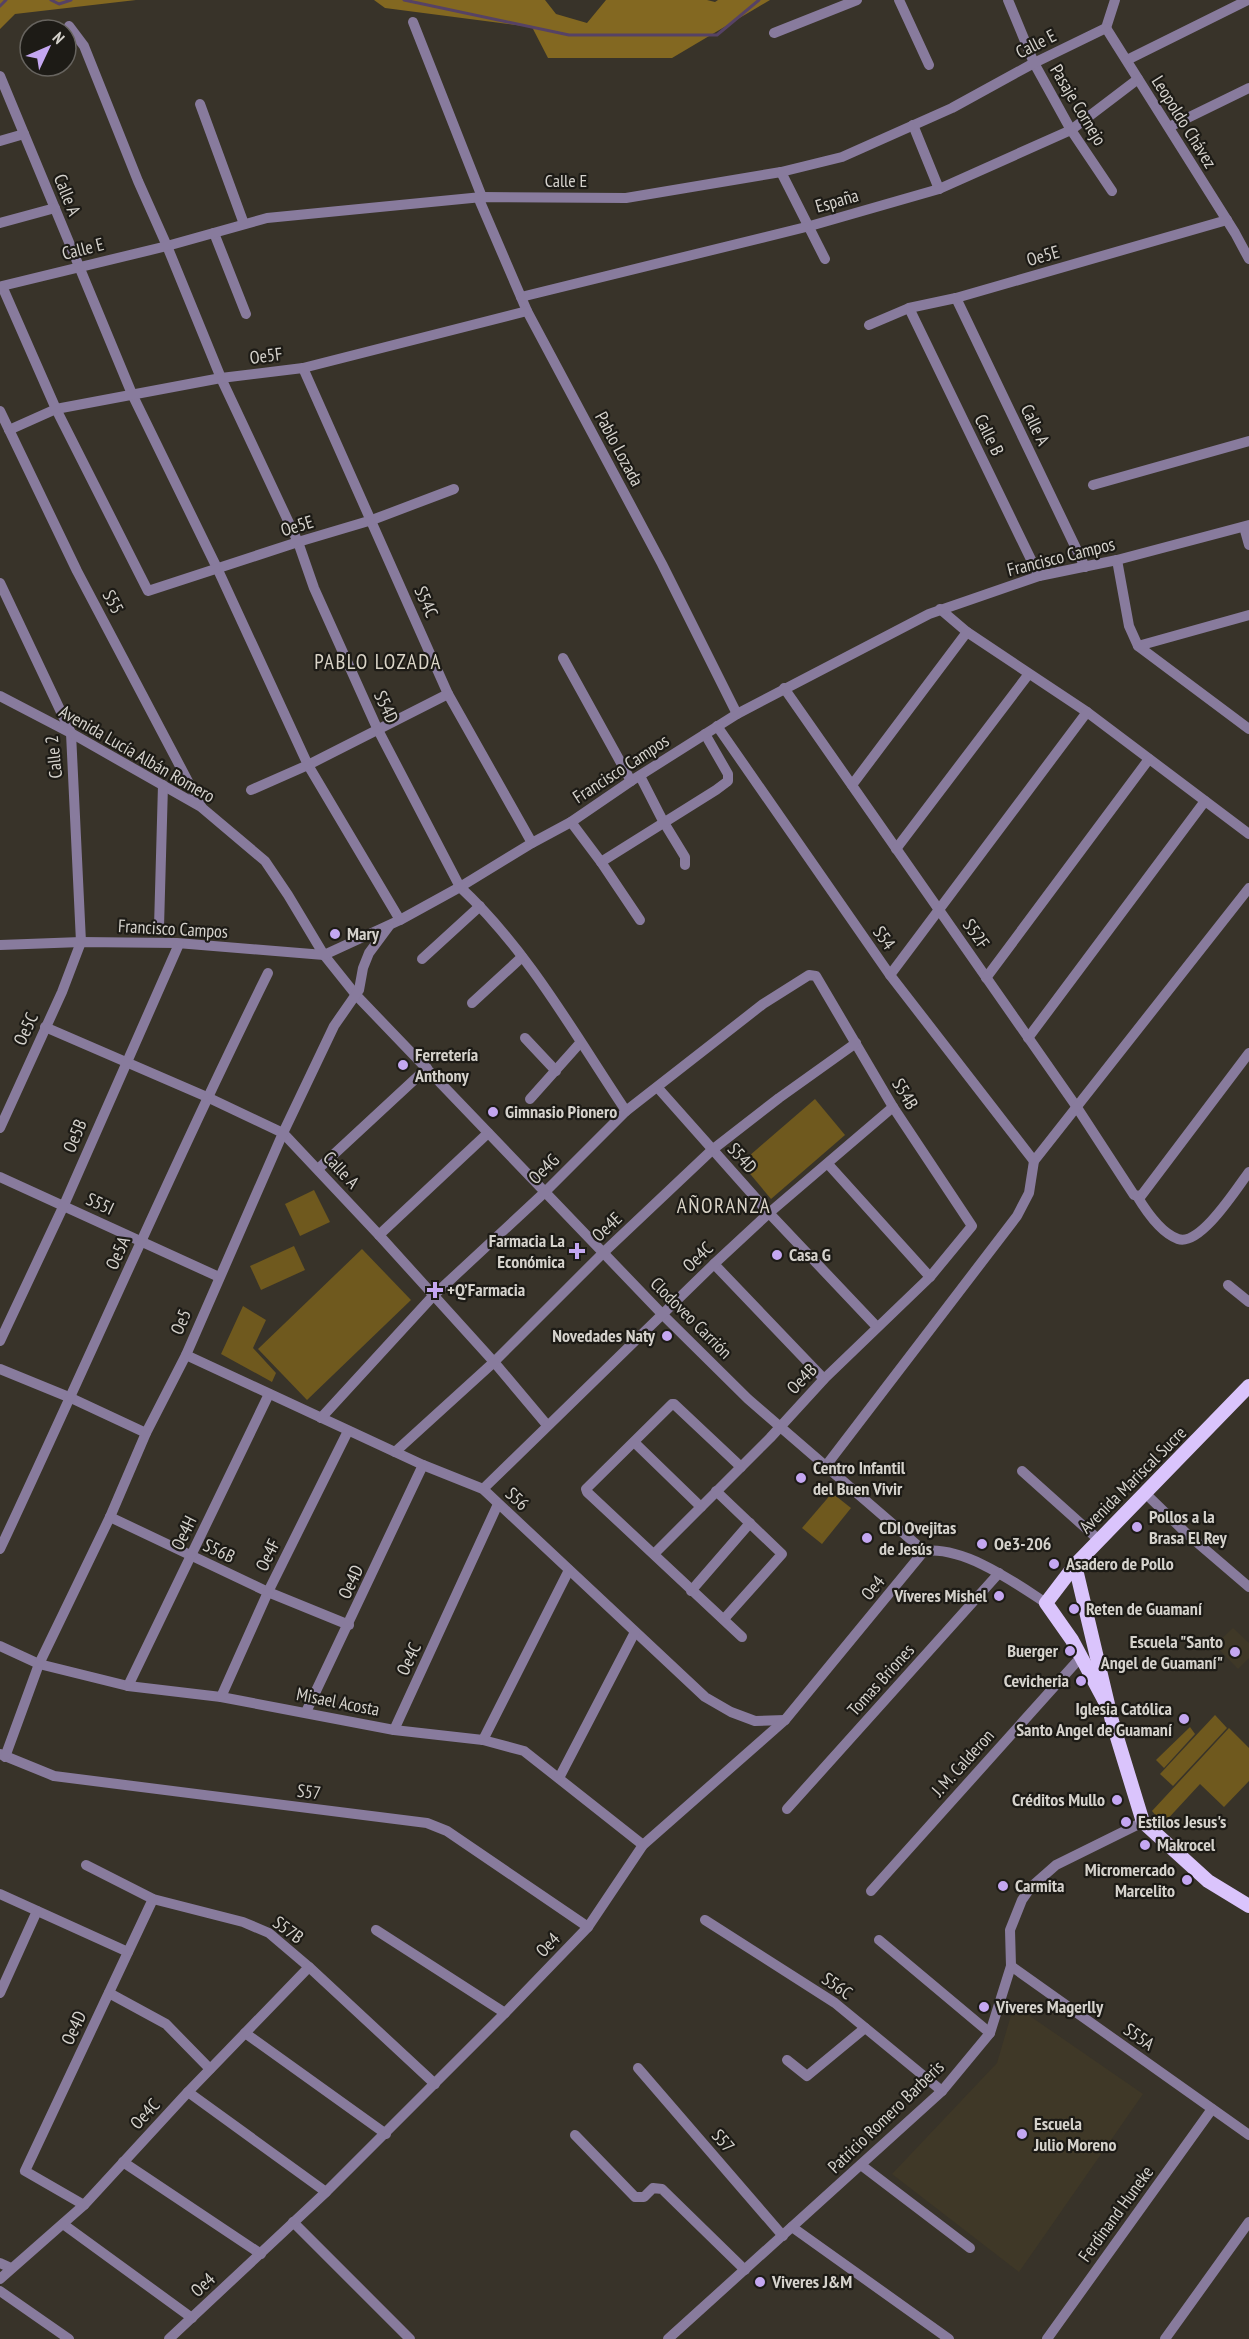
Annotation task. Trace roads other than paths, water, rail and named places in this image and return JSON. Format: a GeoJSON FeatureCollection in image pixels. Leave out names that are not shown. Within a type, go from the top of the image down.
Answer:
{"type":"FeatureCollection","features":[{"type":"Feature","properties":{"kind":"main road","name":"Avenida Mariscal Sucre"},"geometry":{"type":"LineString","coordinates":[[1046,1603],[1075,1565],[1249,1386]]}},
{"type":"Feature","properties":{"kind":"main road"},"geometry":{"type":"LineString","coordinates":[[1075,1565],[1110,1711],[1143,1822],[1208,1881],[1247,1902]]}},
{"type":"Feature","properties":{"kind":"main road"},"geometry":{"type":"LineString","coordinates":[[1046,1603],[1072,1640],[1110,1711]]}},
{"type":"Feature","properties":{"kind":"main road"},"geometry":{"type":"LineString","coordinates":[[1072,1640],[1084,1639],[1092,1630]]}},
{"type":"Feature","properties":{"kind":"street"},"geometry":{"type":"LineString","coordinates":[[774,33],[857,0]]}},
{"type":"Feature","properties":{"kind":"street"},"geometry":{"type":"LineString","coordinates":[[899,0],[929,65]]}},
{"type":"Feature","properties":{"kind":"street","name":"Pasaje Cornejo"},"geometry":{"type":"LineString","coordinates":[[1008,0],[1034,63],[1071,129],[1112,191]]}},
{"type":"Feature","properties":{"kind":"street"},"geometry":{"type":"LineString","coordinates":[[1106,28],[1115,0]]}},
{"type":"Feature","properties":{"kind":"street"},"geometry":{"type":"LineString","coordinates":[[1127,60],[1248,0]]}},
{"type":"Feature","properties":{"kind":"street","name":"Pablo Lozada"},"geometry":{"type":"LineString","coordinates":[[413,22],[480,197],[527,311],[662,564],[737,714]]}},
{"type":"Feature","properties":{"kind":"street","name":"Calle E"},"geometry":{"type":"LineString","coordinates":[[56,408],[2,286],[167,246],[267,218],[480,197],[626,198],[781,172],[842,157],[952,108],[1034,63],[1106,28]]}},
{"type":"Feature","properties":{"kind":"street","name":"Leopoldo Chávez"},"geometry":{"type":"LineString","coordinates":[[1106,28],[1227,220],[1249,259]]}},
{"type":"Feature","properties":{"kind":"street","name":"S54D"},"geometry":{"type":"LineString","coordinates":[[78,38],[84,46],[221,378],[298,542],[314,588],[377,728],[460,887],[480,906],[522,957],[626,1112]]}},
{"type":"Feature","properties":{"kind":"street","name":"Calle A"},"geometry":{"type":"LineString","coordinates":[[0,76],[132,394]]}},
{"type":"Feature","properties":{"kind":"street","name":"España"},"geometry":{"type":"LineString","coordinates":[[521,297],[810,226],[939,189],[1071,129],[1138,79]]}},
{"type":"Feature","properties":{"kind":"street"},"geometry":{"type":"LineString","coordinates":[[1169,127],[1249,88]]}},
{"type":"Feature","properties":{"kind":"street"},"geometry":{"type":"LineString","coordinates":[[200,104],[244,224]]}},
{"type":"Feature","properties":{"kind":"street"},"geometry":{"type":"LineString","coordinates":[[913,125],[939,189]]}},
{"type":"Feature","properties":{"kind":"street"},"geometry":{"type":"LineString","coordinates":[[0,141],[24,134]]}},
{"type":"Feature","properties":{"kind":"street"},"geometry":{"type":"LineString","coordinates":[[781,172],[825,260]]}},
{"type":"Feature","properties":{"kind":"street"},"geometry":{"type":"LineString","coordinates":[[0,223],[55,208]]}},
{"type":"Feature","properties":{"kind":"street","name":"Oe5E"},"geometry":{"type":"LineString","coordinates":[[869,325],[909,308],[956,298],[1227,220]]}},
{"type":"Feature","properties":{"kind":"street"},"geometry":{"type":"LineString","coordinates":[[214,233],[246,314]]}},
{"type":"Feature","properties":{"kind":"street","name":"Calle A"},"geometry":{"type":"LineString","coordinates":[[956,298],[1085,567]]}},
{"type":"Feature","properties":{"kind":"street","name":"Calle B"},"geometry":{"type":"LineString","coordinates":[[909,308],[1039,576]]}},
{"type":"Feature","properties":{"kind":"street","name":"Oe5F"},"geometry":{"type":"LineString","coordinates":[[9,430],[56,408],[221,378],[303,368],[527,311]]}},
{"type":"Feature","properties":{"kind":"street","name":"S54C"},"geometry":{"type":"LineString","coordinates":[[303,368],[448,694],[532,843]]}},
{"type":"Feature","properties":{"kind":"street"},"geometry":{"type":"LineString","coordinates":[[132,394],[218,570],[308,765],[396,922]]}},
{"type":"Feature","properties":{"kind":"street","name":"Oe5E"},"geometry":{"type":"LineString","coordinates":[[56,408],[148,591],[372,520],[454,489]]}},
{"type":"Feature","properties":{"kind":"street","name":"S55"},"geometry":{"type":"LineString","coordinates":[[0,411],[77,570],[201,807]]}},
{"type":"Feature","properties":{"kind":"street"},"geometry":{"type":"LineString","coordinates":[[1093,485],[1249,441]]}},
{"type":"Feature","properties":{"kind":"street"},"geometry":{"type":"LineString","coordinates":[[1247,526],[1249,545]]}},
{"type":"Feature","properties":{"kind":"street","name":"Francisco Campos"},"geometry":{"type":"LineString","coordinates":[[0,945],[81,942],[179,944],[324,955],[396,922],[460,887],[571,822],[635,778],[737,714],[940,609],[1039,576],[1117,560],[1247,526]]}},
{"type":"Feature","properties":{"kind":"street"},"geometry":{"type":"LineString","coordinates":[[1117,560],[1130,626],[1138,646],[1249,729]]}},
{"type":"Feature","properties":{"kind":"street","name":"Calle 2"},"geometry":{"type":"LineString","coordinates":[[0,583],[71,733],[81,942]]}},
{"type":"Feature","properties":{"kind":"street"},"geometry":{"type":"LineString","coordinates":[[940,609],[967,632],[1087,712],[1249,834]]}},
{"type":"Feature","properties":{"kind":"street"},"geometry":{"type":"LineString","coordinates":[[1138,646],[1249,615]]}},
{"type":"Feature","properties":{"kind":"street"},"geometry":{"type":"LineString","coordinates":[[852,785],[967,632]]}},
{"type":"Feature","properties":{"kind":"street"},"geometry":{"type":"LineString","coordinates":[[563,657],[685,857],[685,865]]}},
{"type":"Feature","properties":{"kind":"street"},"geometry":{"type":"LineString","coordinates":[[896,849],[1029,675]]}},
{"type":"Feature","properties":{"kind":"street","name":"S52F"},"geometry":{"type":"LineString","coordinates":[[784,688],[1076,1106],[1134,1195],[1139,1196],[1167,1233],[1180,1240],[1191,1239],[1217,1215],[1249,1172]]}},
{"type":"Feature","properties":{"kind":"street"},"geometry":{"type":"LineString","coordinates":[[251,790],[308,765],[448,694]]}},
{"type":"Feature","properties":{"kind":"street","name":"Avenida Lucía Albán Romero"},"geometry":{"type":"LineString","coordinates":[[0,696],[71,733],[201,807],[265,861],[324,955],[356,994]]}},
{"type":"Feature","properties":{"kind":"street"},"geometry":{"type":"LineString","coordinates":[[890,975],[1087,712]]}},
{"type":"Feature","properties":{"kind":"street","name":"S54"},"geometry":{"type":"LineString","coordinates":[[717,726],[890,975],[1034,1161]]}},
{"type":"Feature","properties":{"kind":"street"},"geometry":{"type":"LineString","coordinates":[[601,862],[728,781],[728,774],[705,734]]}},
{"type":"Feature","properties":{"kind":"street"},"geometry":{"type":"LineString","coordinates":[[986,978],[1149,759]]}},
{"type":"Feature","properties":{"kind":"street"},"geometry":{"type":"LineString","coordinates":[[159,927],[163,785]]}},
{"type":"Feature","properties":{"kind":"street"},"geometry":{"type":"LineString","coordinates":[[1028,1038],[1205,801]]}},
{"type":"Feature","properties":{"kind":"street"},"geometry":{"type":"LineString","coordinates":[[571,822],[640,920]]}},
{"type":"Feature","properties":{"kind":"street"},"geometry":{"type":"LineString","coordinates":[[825,1467],[1017,1216],[1029,1193],[1034,1161],[1249,888]]}},
{"type":"Feature","properties":{"kind":"street"},"geometry":{"type":"LineString","coordinates":[[422,959],[480,906]]}},
{"type":"Feature","properties":{"kind":"street","name":"Oe5"},"geometry":{"type":"LineString","coordinates":[[2,1755],[39,1664],[110,1517],[146,1433],[186,1355],[283,1133],[334,1026],[356,994],[369,953],[396,922]]}},
{"type":"Feature","properties":{"kind":"street","name":"Oe5C"},"geometry":{"type":"LineString","coordinates":[[0,1128],[62,992],[81,942]]}},
{"type":"Feature","properties":{"kind":"street","name":"Oe5B"},"geometry":{"type":"LineString","coordinates":[[0,1341],[64,1205],[125,1062],[179,944]]}},
{"type":"Feature","properties":{"kind":"street"},"geometry":{"type":"LineString","coordinates":[[472,1003],[522,957]]}},
{"type":"Feature","properties":{"kind":"street","name":"Oe5A"},"geometry":{"type":"LineString","coordinates":[[0,1548],[71,1398],[207,1097],[268,973]]}},
{"type":"Feature","properties":{"kind":"street","name":"Oe4G"},"geometry":{"type":"LineString","coordinates":[[321,1418],[433,1296],[545,1192],[626,1112],[763,1004],[809,975],[816,976]]}},
{"type":"Feature","properties":{"kind":"street","name":"S54B"},"geometry":{"type":"LineString","coordinates":[[816,976],[893,1107],[972,1226]]}},
{"type":"Feature","properties":{"kind":"street","name":"Clodoveo Carrión"},"geometry":{"type":"LineString","coordinates":[[356,994],[663,1315],[748,1399],[924,1551]]}},
{"type":"Feature","properties":{"kind":"street","name":"Calle A"},"geometry":{"type":"LineString","coordinates":[[45,1027],[207,1097],[283,1133],[494,1362],[547,1425]]}},
{"type":"Feature","properties":{"kind":"street"},"geometry":{"type":"LineString","coordinates":[[525,1038],[556,1071]]}},
{"type":"Feature","properties":{"kind":"street"},"geometry":{"type":"LineString","coordinates":[[530,1099],[580,1043]]}},
{"type":"Feature","properties":{"kind":"street","name":"Oe4E"},"geometry":{"type":"LineString","coordinates":[[395,1452],[494,1362],[604,1252],[712,1150],[778,1098],[856,1043]]}},
{"type":"Feature","properties":{"kind":"street"},"geometry":{"type":"LineString","coordinates":[[1139,1196],[1249,1053]]}},
{"type":"Feature","properties":{"kind":"street"},"geometry":{"type":"LineString","coordinates":[[318,1169],[427,1068]]}},
{"type":"Feature","properties":{"kind":"street","name":"S54D"},"geometry":{"type":"LineString","coordinates":[[658,1088],[769,1213],[877,1327]]}},
{"type":"Feature","properties":{"kind":"street","name":"Oe4C"},"geometry":{"type":"LineString","coordinates":[[483,1489],[714,1264],[769,1213],[893,1107]]}},
{"type":"Feature","properties":{"kind":"street"},"geometry":{"type":"LineString","coordinates":[[379,1235],[488,1133]]}},
{"type":"Feature","properties":{"kind":"street"},"geometry":{"type":"LineString","coordinates":[[828,1164],[930,1277]]}},
{"type":"Feature","properties":{"kind":"street","name":"S55I"},"geometry":{"type":"LineString","coordinates":[[0,1177],[219,1277]]}},
{"type":"Feature","properties":{"kind":"street","name":"Oe4B"},"geometry":{"type":"LineString","coordinates":[[654,1554],[824,1379],[930,1277],[972,1226]]}},
{"type":"Feature","properties":{"kind":"street"},"geometry":{"type":"LineString","coordinates":[[714,1264],[824,1379]]}},
{"type":"Feature","properties":{"kind":"street"},"geometry":{"type":"LineString","coordinates":[[1228,1285],[1249,1302]]}},
{"type":"Feature","properties":{"kind":"street","name":"S56"},"geometry":{"type":"LineString","coordinates":[[186,1355],[423,1465],[483,1489],[705,1697],[731,1712],[755,1721],[785,1720]]}},
{"type":"Feature","properties":{"kind":"street"},"geometry":{"type":"LineString","coordinates":[[0,1369],[71,1398],[146,1433]]}},
{"type":"Feature","properties":{"kind":"street","name":"Oe4H"},"geometry":{"type":"LineString","coordinates":[[128,1686],[269,1394]]}},
{"type":"Feature","properties":{"kind":"street"},"geometry":{"type":"LineString","coordinates":[[741,1467],[672,1404],[586,1489],[742,1637]]}},
{"type":"Feature","properties":{"kind":"street","name":"Oe4F"},"geometry":{"type":"LineString","coordinates":[[221,1697],[268,1592],[348,1431]]}},
{"type":"Feature","properties":{"kind":"street"},"geometry":{"type":"LineString","coordinates":[[635,1443],[701,1507]]}},
{"type":"Feature","properties":{"kind":"street","name":"Oe4D"},"geometry":{"type":"LineString","coordinates":[[306,1712],[423,1465]]}},
{"type":"Feature","properties":{"kind":"street"},"geometry":{"type":"LineString","coordinates":[[1022,1472],[1099,1540]]}},
{"type":"Feature","properties":{"kind":"street"},"geometry":{"type":"LineString","coordinates":[[716,1491],[782,1554],[724,1619]]}},
{"type":"Feature","properties":{"kind":"street"},"geometry":{"type":"LineString","coordinates":[[1144,1493],[1249,1587]]}},
{"type":"Feature","properties":{"kind":"street","name":"Oe4C"},"geometry":{"type":"LineString","coordinates":[[394,1730],[498,1504]]}},
{"type":"Feature","properties":{"kind":"street","name":"S56B"},"geometry":{"type":"LineString","coordinates":[[110,1517],[268,1592],[349,1625]]}},
{"type":"Feature","properties":{"kind":"street"},"geometry":{"type":"LineString","coordinates":[[691,1591],[750,1522]]}},
{"type":"Feature","properties":{"kind":"street"},"geometry":{"type":"LineString","coordinates":[[924,1551],[946,1551],[999,1573],[1046,1603]]}},
{"type":"Feature","properties":{"kind":"street","name":"Oe4"},"geometry":{"type":"LineString","coordinates":[[169,2339],[326,2192],[506,2013],[588,1927],[643,1845],[785,1720],[924,1551]]}},
{"type":"Feature","properties":{"kind":"street"},"geometry":{"type":"LineString","coordinates":[[483,1740],[569,1570]]}},
{"type":"Feature","properties":{"kind":"street","name":"Tomas Briones"},"geometry":{"type":"LineString","coordinates":[[787,1809],[999,1573]]}},
{"type":"Feature","properties":{"kind":"street"},"geometry":{"type":"LineString","coordinates":[[559,1778],[635,1632]]}},
{"type":"Feature","properties":{"kind":"street","name":"Misael Acosta"},"geometry":{"type":"LineString","coordinates":[[0,1646],[39,1664],[128,1686],[221,1697],[394,1730],[483,1740],[524,1751],[643,1845]]}},
{"type":"Feature","properties":{"kind":"street","name":"J. M. Calderon"},"geometry":{"type":"LineString","coordinates":[[871,1891],[1080,1658]]}},
{"type":"Feature","properties":{"kind":"street","name":"S57"},"geometry":{"type":"LineString","coordinates":[[2,1755],[54,1776],[427,1823],[447,1831],[588,1927]]}},
{"type":"Feature","properties":{"kind":"street","name":"Patricio Romero Barberis"},"geometry":{"type":"LineString","coordinates":[[668,2339],[942,2091],[990,2033],[1011,1966],[1010,1929],[1022,1900],[1031,1887],[1056,1865],[1143,1822]]}},
{"type":"Feature","properties":{"kind":"street","name":"S57B"},"geometry":{"type":"LineString","coordinates":[[86,1865],[153,1899],[243,1922],[269,1933],[435,2084]]}},
{"type":"Feature","properties":{"kind":"street"},"geometry":{"type":"LineString","coordinates":[[0,1894],[128,1952]]}},
{"type":"Feature","properties":{"kind":"street","name":"Oe4D"},"geometry":{"type":"LineString","coordinates":[[84,2205],[25,2171],[153,1899]]}},
{"type":"Feature","properties":{"kind":"street"},"geometry":{"type":"LineString","coordinates":[[0,1993],[37,1911]]}},
{"type":"Feature","properties":{"kind":"street","name":"S56C"},"geometry":{"type":"LineString","coordinates":[[705,1920],[835,2003],[942,2091]]}},
{"type":"Feature","properties":{"kind":"street"},"geometry":{"type":"LineString","coordinates":[[376,1930],[506,2013]]}},
{"type":"Feature","properties":{"kind":"street"},"geometry":{"type":"LineString","coordinates":[[879,1940],[990,2033]]}},
{"type":"Feature","properties":{"kind":"street","name":"S55A"},"geometry":{"type":"LineString","coordinates":[[1011,1966],[1249,2135]]}},
{"type":"Feature","properties":{"kind":"street","name":"Oe4C"},"geometry":{"type":"LineString","coordinates":[[0,2279],[84,2205],[188,2092],[309,1967]]}},
{"type":"Feature","properties":{"kind":"street"},"geometry":{"type":"LineString","coordinates":[[109,1993],[166,2024],[210,2069]]}},
{"type":"Feature","properties":{"kind":"street"},"geometry":{"type":"LineString","coordinates":[[786,2060],[807,2076],[865,2028]]}},
{"type":"Feature","properties":{"kind":"street"},"geometry":{"type":"LineString","coordinates":[[245,2033],[386,2133]]}},
{"type":"Feature","properties":{"kind":"street","name":"S57"},"geometry":{"type":"LineString","coordinates":[[638,2068],[783,2236]]}},
{"type":"Feature","properties":{"kind":"street"},"geometry":{"type":"LineString","coordinates":[[188,2092],[326,2192]]}},
{"type":"Feature","properties":{"kind":"street","name":"Ferdinand Huneke"},"geometry":{"type":"LineString","coordinates":[[1047,2339],[1212,2109]]}},
{"type":"Feature","properties":{"kind":"street"},"geometry":{"type":"LineString","coordinates":[[575,2135],[635,2197],[644,2197],[653,2188],[662,2189],[745,2270]]}},
{"type":"Feature","properties":{"kind":"street"},"geometry":{"type":"LineString","coordinates":[[123,2162],[261,2254]]}},
{"type":"Feature","properties":{"kind":"street"},"geometry":{"type":"LineString","coordinates":[[861,2165],[970,2248]]}},
{"type":"Feature","properties":{"kind":"street"},"geometry":{"type":"LineString","coordinates":[[293,2222],[410,2339]]}},
{"type":"Feature","properties":{"kind":"street"},"geometry":{"type":"LineString","coordinates":[[1165,2339],[1249,2222]]}},
{"type":"Feature","properties":{"kind":"street"},"geometry":{"type":"LineString","coordinates":[[63,2224],[192,2318]]}},
{"type":"Feature","properties":{"kind":"street"},"geometry":{"type":"LineString","coordinates":[[792,2227],[944,2337]]}},
{"type":"Feature","properties":{"kind":"street"},"geometry":{"type":"LineString","coordinates":[[0,2263],[11,2268]]}},
{"type":"Feature","properties":{"kind":"street"},"geometry":{"type":"LineString","coordinates":[[0,2291],[69,2339]]}},
{"type":"Feature","properties":{"kind":"waterway"},"geometry":{"type":"LineString","coordinates":[[0,6],[6,0]]}},
{"type":"Feature","properties":{"kind":"waterway"},"geometry":{"type":"LineString","coordinates":[[51,0],[59,4],[71,0]]}},
{"type":"Feature","properties":{"kind":"waterway"},"geometry":{"type":"LineString","coordinates":[[404,0],[569,35],[717,35],[759,0]]}},
{"type":"Feature","properties":{"kind":"place","name":"Mary"},"geometry":{"type":"Point","coordinates":[335,934]}},
{"type":"Feature","properties":{"kind":"place","name":"Ferretería Anthony"},"geometry":{"type":"Point","coordinates":[403,1065]}},
{"type":"Feature","properties":{"kind":"place","name":"Gimnasio Pionero"},"geometry":{"type":"Point","coordinates":[493,1112]}},
{"type":"Feature","properties":{"kind":"place","name":"Farmacia La Económica"},"geometry":{"type":"Point","coordinates":[577,1251]}},
{"type":"Feature","properties":{"kind":"place","name":"Casa G"},"geometry":{"type":"Point","coordinates":[777,1255]}},
{"type":"Feature","properties":{"kind":"place","name":"+Q’Farmacia"},"geometry":{"type":"Point","coordinates":[435,1290]}},
{"type":"Feature","properties":{"kind":"place","name":"Novedades Naty"},"geometry":{"type":"Point","coordinates":[667,1336]}},
{"type":"Feature","properties":{"kind":"place","name":"Centro Infantil del Buen Vivir"},"geometry":{"type":"Point","coordinates":[801,1478]}},
{"type":"Feature","properties":{"kind":"place","name":"Pollos a la Brasa El Rey"},"geometry":{"type":"Point","coordinates":[1137,1527]}},
{"type":"Feature","properties":{"kind":"place","name":"CDI Ovejitas de Jesús"},"geometry":{"type":"Point","coordinates":[867,1538]}},
{"type":"Feature","properties":{"kind":"place","name":"Oe3-206"},"geometry":{"type":"Point","coordinates":[982,1544]}},
{"type":"Feature","properties":{"kind":"place","name":"Asadero de Pollo"},"geometry":{"type":"Point","coordinates":[1054,1564]}},
{"type":"Feature","properties":{"kind":"place","name":"Víveres Mishel"},"geometry":{"type":"Point","coordinates":[999,1596]}},
{"type":"Feature","properties":{"kind":"place","name":"Reten de Guamaní"},"geometry":{"type":"Point","coordinates":[1074,1609]}},
{"type":"Feature","properties":{"kind":"place","name":"Buerger"},"geometry":{"type":"Point","coordinates":[1070,1651]}},
{"type":"Feature","properties":{"kind":"place","name":"Escuela \"Santo Angel de Guamaní\""},"geometry":{"type":"Point","coordinates":[1235,1652]}},
{"type":"Feature","properties":{"kind":"place","name":"Cevicheria"},"geometry":{"type":"Point","coordinates":[1081,1681]}},
{"type":"Feature","properties":{"kind":"place","name":"Iglesia Católica Santo Angel de Guamaní"},"geometry":{"type":"Point","coordinates":[1184,1719]}},
{"type":"Feature","properties":{"kind":"place","name":"Créditos Mullo"},"geometry":{"type":"Point","coordinates":[1117,1800]}},
{"type":"Feature","properties":{"kind":"place","name":"Estilos Jesus's"},"geometry":{"type":"Point","coordinates":[1126,1822]}},
{"type":"Feature","properties":{"kind":"place","name":"Makrocel"},"geometry":{"type":"Point","coordinates":[1145,1845]}},
{"type":"Feature","properties":{"kind":"place","name":"Micromercado Marcelito"},"geometry":{"type":"Point","coordinates":[1187,1880]}},
{"type":"Feature","properties":{"kind":"place","name":"Carmita"},"geometry":{"type":"Point","coordinates":[1003,1886]}},
{"type":"Feature","properties":{"kind":"place","name":"Viveres Magerlly"},"geometry":{"type":"Point","coordinates":[984,2007]}},
{"type":"Feature","properties":{"kind":"place","name":"Escuela Julio Moreno"},"geometry":{"type":"Point","coordinates":[1022,2134]}},
{"type":"Feature","properties":{"kind":"place","name":"Viveres J&M"},"geometry":{"type":"Point","coordinates":[760,2282]}},
{"type":"Feature","properties":{"kind":"district","name":"PABLO LOZADA"},"geometry":{"type":"Point","coordinates":[378,662]}},
{"type":"Feature","properties":{"kind":"district","name":"AÑORANZA"},"geometry":{"type":"Point","coordinates":[724,1206]}}]}
